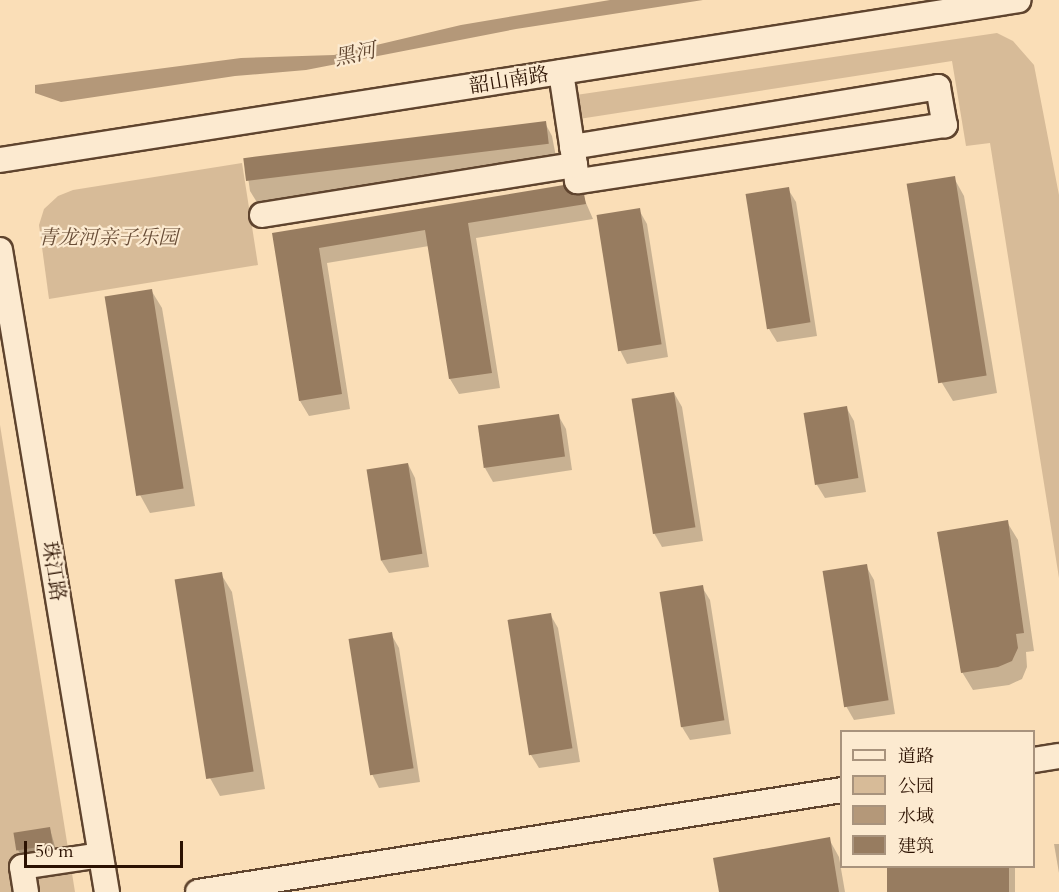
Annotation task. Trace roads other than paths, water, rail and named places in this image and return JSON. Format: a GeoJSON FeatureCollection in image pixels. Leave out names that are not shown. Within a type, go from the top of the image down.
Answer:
{"type":"FeatureCollection","features":[{"type":"Feature","properties":{"kind":"street","name":"韶山南路"},"geometry":{"type":"LineString","coordinates":[[0,160],[1018,0]]}},
{"type":"Feature","properties":{"kind":"street"},"geometry":{"type":"LineString","coordinates":[[262,215],[573,156],[938,87],[945,125],[577,181],[573,156],[561,72]]}},
{"type":"Feature","properties":{"kind":"street","name":"珠江路"},"geometry":{"type":"LineString","coordinates":[[0,250],[106,892]]}},
{"type":"Feature","properties":{"kind":"street"},"geometry":{"type":"LineString","coordinates":[[1035,760],[1059,756]]}},
{"type":"Feature","properties":{"kind":"street"},"geometry":{"type":"LineString","coordinates":[[198,892],[840,790]]}},
{"type":"Feature","properties":{"kind":"street"},"geometry":{"type":"LineString","coordinates":[[26,892],[22,867],[100,855]]}},
{"type":"Feature","properties":{"kind":"water","name":"黑河"},"geometry":{"type":"Polygon","coordinates":[[[610,0],[703,0],[516,29],[306,70],[235,76],[61,102],[35,93],[35,85],[241,58],[334,55],[461,25],[610,0]]]}},
{"type":"Feature","properties":{"kind":"park label","name":"青龙河亲子乐园"},"geometry":{"type":"Point","coordinates":[108,237]}}]}
